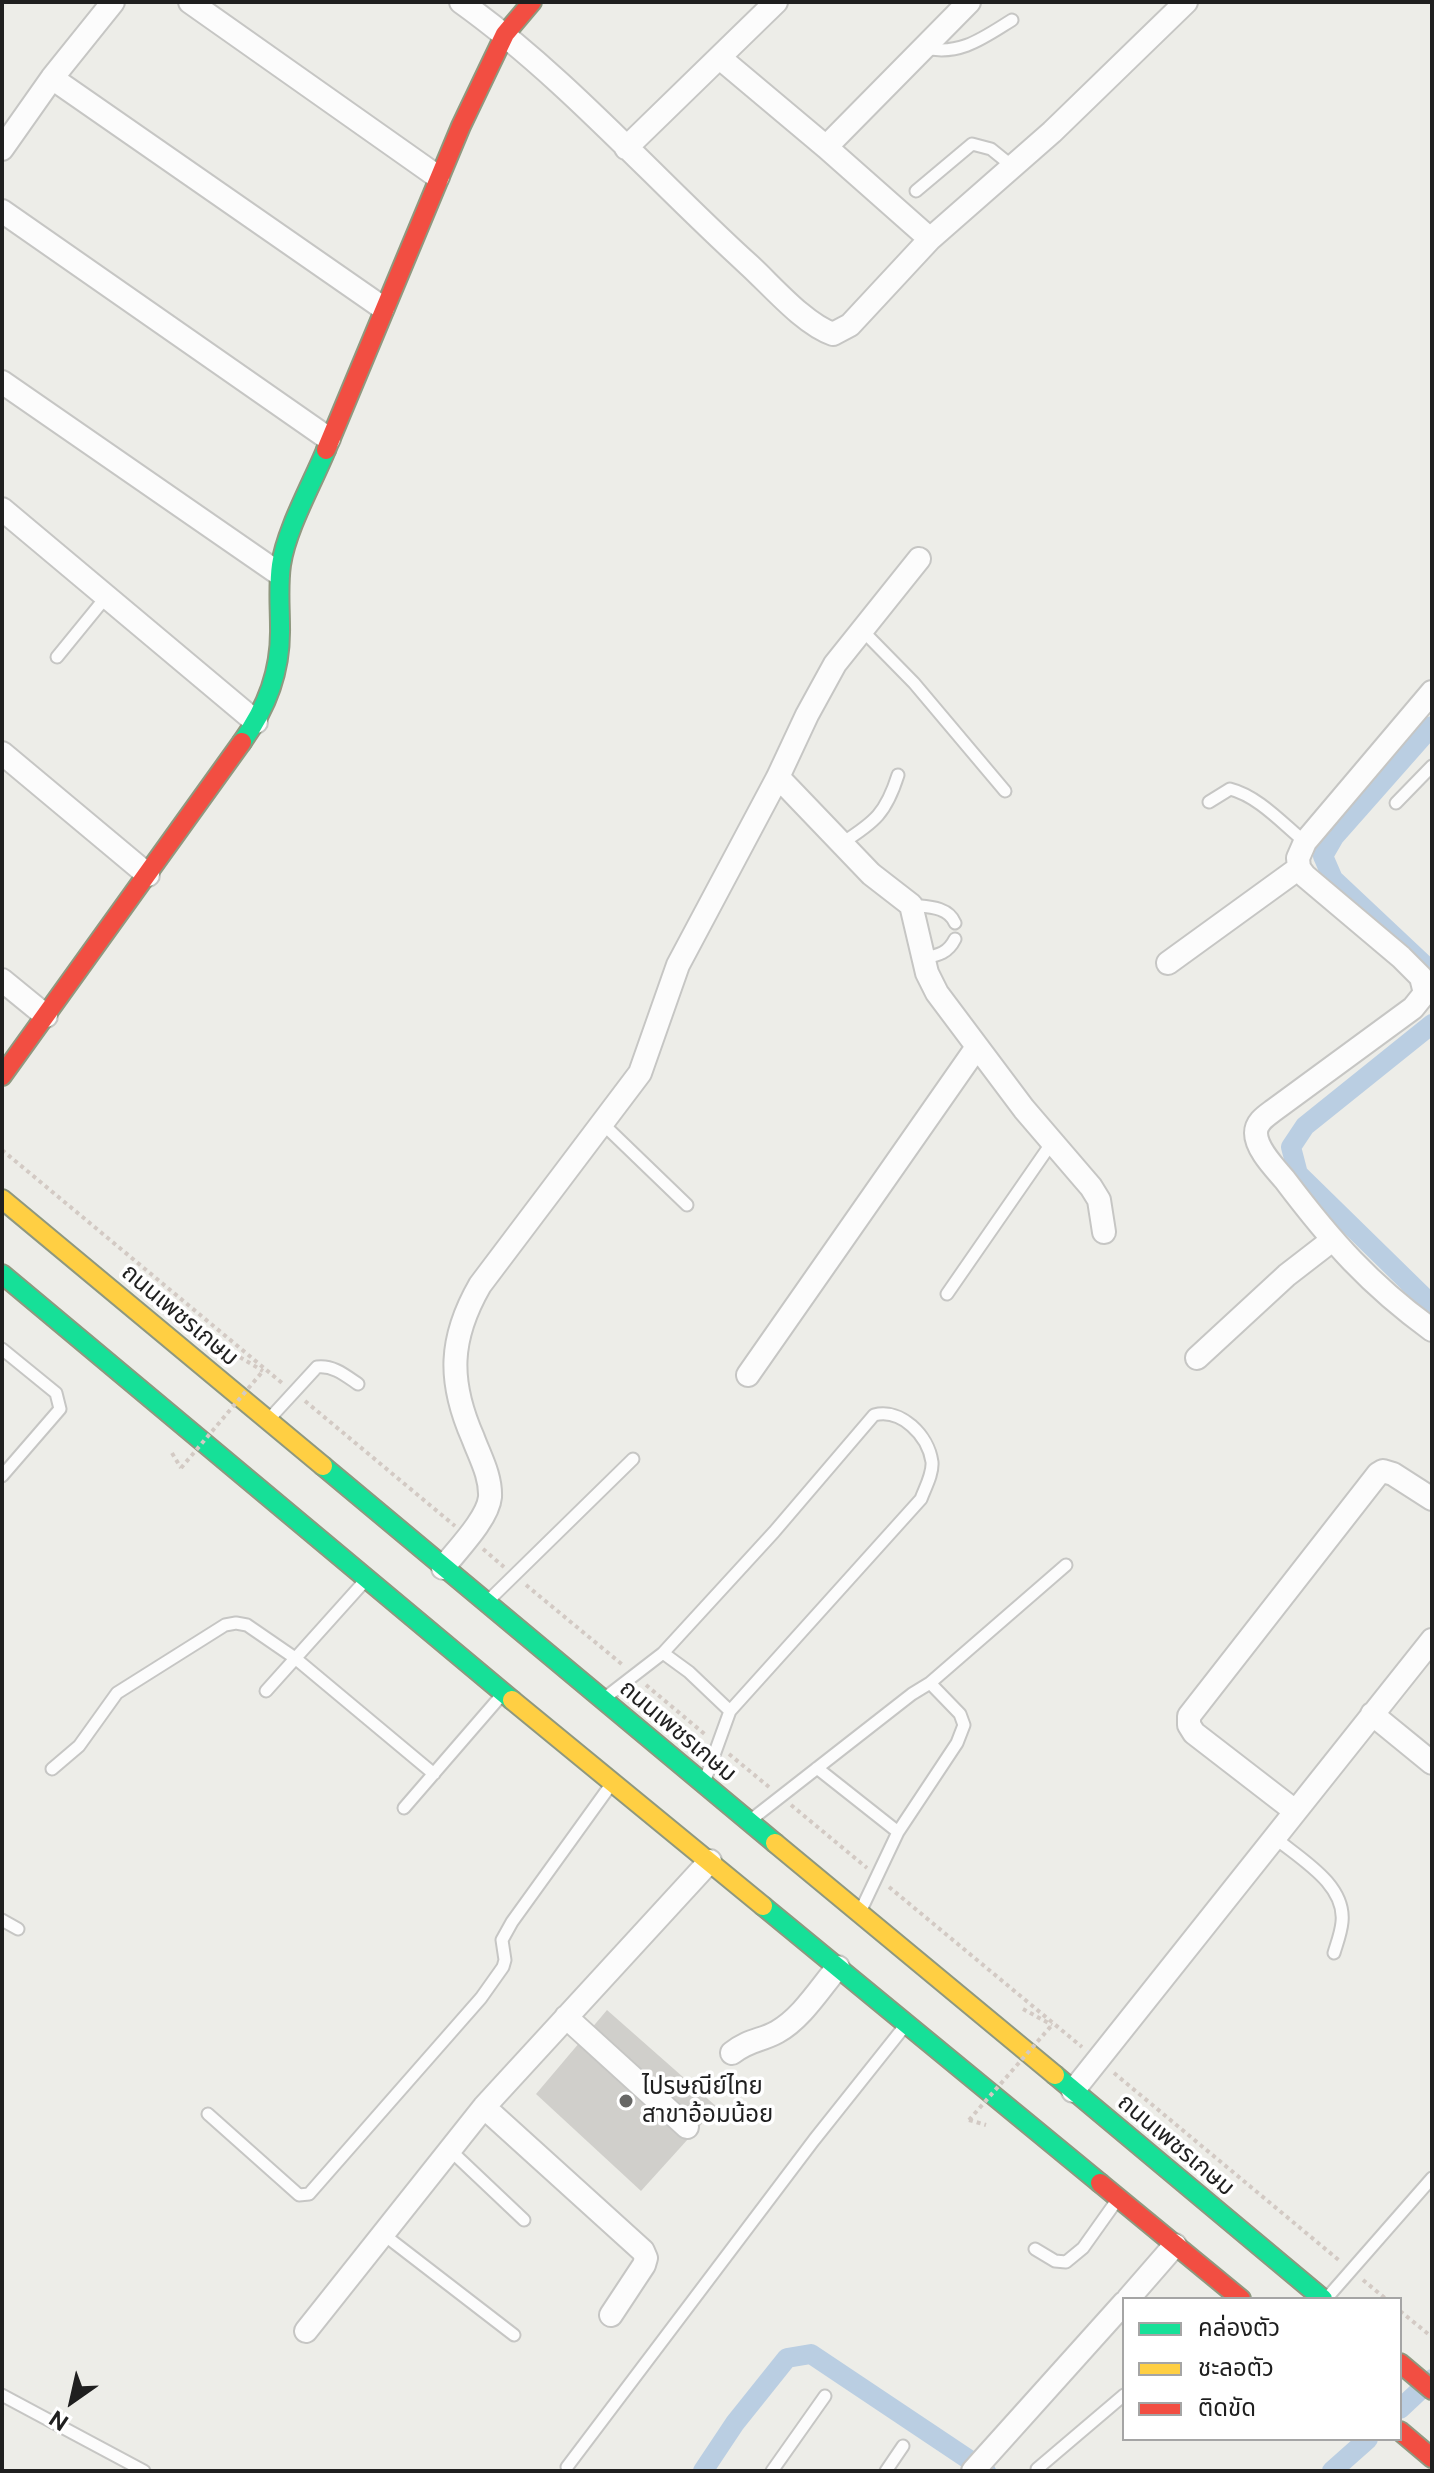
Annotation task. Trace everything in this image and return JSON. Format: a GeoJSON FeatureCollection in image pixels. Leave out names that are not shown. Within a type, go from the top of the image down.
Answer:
{"type":"FeatureCollection","features":[{"type":"Feature","properties":{"kind":"main road"},"geometry":{"type":"LineString","coordinates":[[2,1076],[256,722],[275,677],[278,573],[284,550],[438,177],[505,34],[532,2]]}},
{"type":"Feature","properties":{"kind":"main road","name":"ถนนเพชรเกษม"},"geometry":{"type":"LineString","coordinates":[[2,1199],[1322,2297]]}},
{"type":"Feature","properties":{"kind":"main road"},"geometry":{"type":"LineString","coordinates":[[2,1274],[366,1580],[1238,2297]]}},
{"type":"Feature","properties":{"kind":"main road"},"geometry":{"type":"LineString","coordinates":[[1402,2365],[1432,2390]]}},
{"type":"Feature","properties":{"kind":"main road"},"geometry":{"type":"LineString","coordinates":[[1402,2433],[1432,2458]]}},
{"type":"Feature","properties":{"kind":"street"},"geometry":{"type":"LineString","coordinates":[[2,149],[52,78],[113,2]]}},
{"type":"Feature","properties":{"kind":"street"},"geometry":{"type":"LineString","coordinates":[[190,2],[438,177]]}},
{"type":"Feature","properties":{"kind":"street"},"geometry":{"type":"LineString","coordinates":[[461,2],[505,34],[816,325],[833,334],[850,325],[930,239],[1186,2]]}},
{"type":"Feature","properties":{"kind":"street"},"geometry":{"type":"LineString","coordinates":[[626,148],[776,2]]}},
{"type":"Feature","properties":{"kind":"street"},"geometry":{"type":"LineString","coordinates":[[826,147],[969,2]]}},
{"type":"Feature","properties":{"kind":"street"},"geometry":{"type":"LineString","coordinates":[[720,58],[930,239]]}},
{"type":"Feature","properties":{"kind":"street"},"geometry":{"type":"LineString","coordinates":[[52,78],[383,308]]}},
{"type":"Feature","properties":{"kind":"street"},"geometry":{"type":"LineString","coordinates":[[2,211],[329,439]]}},
{"type":"Feature","properties":{"kind":"street"},"geometry":{"type":"LineString","coordinates":[[2,382],[278,573]]}},
{"type":"Feature","properties":{"kind":"street"},"geometry":{"type":"LineString","coordinates":[[6,520],[106,597],[256,722]]}},
{"type":"Feature","properties":{"kind":"street"},"geometry":{"type":"LineString","coordinates":[[443,1568],[484,1515],[490,1499],[488,1477],[464,1419],[455,1369],[457,1335],[463,1315],[480,1285],[640,1073],[678,965],[835,664],[919,559]]}},
{"type":"Feature","properties":{"kind":"street"},"geometry":{"type":"LineString","coordinates":[[1432,692],[1305,842],[1300,849],[1299,868],[1411,967],[1421,977],[1425,993],[1413,1008],[1274,1110],[1260,1122],[1256,1131],[1257,1141],[1268,1159],[1331,1241],[1384,1294],[1432,1330]]}},
{"type":"Feature","properties":{"kind":"street"},"geometry":{"type":"LineString","coordinates":[[2,753],[148,875]]}},
{"type":"Feature","properties":{"kind":"street"},"geometry":{"type":"LineString","coordinates":[[778,777],[871,874],[911,905],[927,973],[937,993],[1024,1109],[1091,1187],[1099,1200],[1104,1232]]}},
{"type":"Feature","properties":{"kind":"street"},"geometry":{"type":"LineString","coordinates":[[1168,963],[1299,868]]}},
{"type":"Feature","properties":{"kind":"street"},"geometry":{"type":"LineString","coordinates":[[2,980],[46,1016]]}},
{"type":"Feature","properties":{"kind":"street"},"geometry":{"type":"LineString","coordinates":[[748,1375],[977,1047]]}},
{"type":"Feature","properties":{"kind":"street"},"geometry":{"type":"LineString","coordinates":[[1197,1358],[1287,1275],[1331,1241]]}},
{"type":"Feature","properties":{"kind":"street"},"geometry":{"type":"LineString","coordinates":[[1295,1811],[1194,1733],[1189,1725],[1189,1716],[1378,1474],[1388,1472],[1432,1499]]}},
{"type":"Feature","properties":{"kind":"street"},"geometry":{"type":"LineString","coordinates":[[1073,2091],[1432,1640]]}},
{"type":"Feature","properties":{"kind":"street"},"geometry":{"type":"LineString","coordinates":[[1372,1714],[1432,1763]]}},
{"type":"Feature","properties":{"kind":"street"},"geometry":{"type":"LineString","coordinates":[[306,2331],[484,2107],[710,1861]]}},
{"type":"Feature","properties":{"kind":"street"},"geometry":{"type":"LineString","coordinates":[[732,2053],[755,2038],[774,2034],[791,2023],[838,1967]]}},
{"type":"Feature","properties":{"kind":"street"},"geometry":{"type":"LineString","coordinates":[[566,2017],[687,2127]]}},
{"type":"Feature","properties":{"kind":"street"},"geometry":{"type":"LineString","coordinates":[[484,2107],[643,2251],[646,2258],[644,2265],[611,2315]]}},
{"type":"Feature","properties":{"kind":"street"},"geometry":{"type":"LineString","coordinates":[[1130,2297],[1175,2245]]}},
{"type":"Feature","properties":{"kind":"street"},"geometry":{"type":"LineString","coordinates":[[977,2467],[1122,2305]]}},
{"type":"Feature","properties":{"kind":"lane"},"geometry":{"type":"LineString","coordinates":[[924,48],[954,51],[972,45],[1012,20]]}},
{"type":"Feature","properties":{"kind":"lane"},"geometry":{"type":"LineString","coordinates":[[916,191],[972,144],[991,149],[1012,166]]}},
{"type":"Feature","properties":{"kind":"lane"},"geometry":{"type":"LineString","coordinates":[[57,657],[106,597]]}},
{"type":"Feature","properties":{"kind":"lane"},"geometry":{"type":"LineString","coordinates":[[861,629],[914,683],[1005,791]]}},
{"type":"Feature","properties":{"kind":"lane"},"geometry":{"type":"LineString","coordinates":[[1396,803],[1432,766]]}},
{"type":"Feature","properties":{"kind":"lane"},"geometry":{"type":"LineString","coordinates":[[842,843],[879,817],[890,801],[898,775]]}},
{"type":"Feature","properties":{"kind":"lane"},"geometry":{"type":"LineString","coordinates":[[1209,802],[1230,789],[1239,791],[1305,842]]}},
{"type":"Feature","properties":{"kind":"lane"},"geometry":{"type":"LineString","coordinates":[[911,905],[945,911],[955,923]]}},
{"type":"Feature","properties":{"kind":"lane"},"geometry":{"type":"LineString","coordinates":[[924,958],[942,955],[955,939]]}},
{"type":"Feature","properties":{"kind":"lane"},"geometry":{"type":"LineString","coordinates":[[603,1124],[687,1205]]}},
{"type":"Feature","properties":{"kind":"lane"},"geometry":{"type":"LineString","coordinates":[[947,1294],[1053,1141]]}},
{"type":"Feature","properties":{"kind":"lane"},"geometry":{"type":"LineString","coordinates":[[2,1349],[56,1393],[60,1409],[2,1476]]}},
{"type":"Feature","properties":{"kind":"lane"},"geometry":{"type":"LineString","coordinates":[[268,1421],[317,1367],[337,1370],[358,1384]]}},
{"type":"Feature","properties":{"kind":"lane"},"geometry":{"type":"LineString","coordinates":[[604,1699],[663,1653],[774,1532],[874,1415],[885,1412],[899,1416],[911,1426],[925,1442],[932,1464],[921,1499],[730,1711],[703,1785]]}},
{"type":"Feature","properties":{"kind":"lane"},"geometry":{"type":"LineString","coordinates":[[486,1604],[633,1459]]}},
{"type":"Feature","properties":{"kind":"lane"},"geometry":{"type":"LineString","coordinates":[[748,1822],[930,1683],[1066,1565]]}},
{"type":"Feature","properties":{"kind":"lane"},"geometry":{"type":"LineString","coordinates":[[266,1691],[366,1580]]}},
{"type":"Feature","properties":{"kind":"lane"},"geometry":{"type":"LineString","coordinates":[[52,1769],[79,1746],[117,1693],[225,1625],[236,1623],[247,1625],[295,1658],[434,1774]]}},
{"type":"Feature","properties":{"kind":"lane"},"geometry":{"type":"LineString","coordinates":[[663,1653],[689,1672],[730,1711]]}},
{"type":"Feature","properties":{"kind":"lane"},"geometry":{"type":"LineString","coordinates":[[859,1914],[898,1832],[957,1743],[964,1725],[960,1714],[930,1683]]}},
{"type":"Feature","properties":{"kind":"lane"},"geometry":{"type":"LineString","coordinates":[[404,1808],[503,1693]]}},
{"type":"Feature","properties":{"kind":"lane"},"geometry":{"type":"LineString","coordinates":[[817,1768],[898,1832]]}},
{"type":"Feature","properties":{"kind":"lane"},"geometry":{"type":"LineString","coordinates":[[208,2114],[299,2195],[309,2194],[481,1998],[503,1967],[502,1940],[512,1922],[612,1783]]}},
{"type":"Feature","properties":{"kind":"lane"},"geometry":{"type":"LineString","coordinates":[[1274,1837],[1336,1892],[1342,1923],[1334,1953]]}},
{"type":"Feature","properties":{"kind":"lane"},"geometry":{"type":"LineString","coordinates":[[2,1920],[18,1929]]}},
{"type":"Feature","properties":{"kind":"lane"},"geometry":{"type":"LineString","coordinates":[[567,2467],[814,2140],[907,2024]]}},
{"type":"Feature","properties":{"kind":"lane"},"geometry":{"type":"LineString","coordinates":[[448,2149],[524,2220]]}},
{"type":"Feature","properties":{"kind":"lane"},"geometry":{"type":"LineString","coordinates":[[1326,2297],[1432,2178]]}},
{"type":"Feature","properties":{"kind":"lane"},"geometry":{"type":"LineString","coordinates":[[1035,2249],[1055,2261],[1066,2262],[1083,2248],[1118,2199]]}},
{"type":"Feature","properties":{"kind":"lane"},"geometry":{"type":"LineString","coordinates":[[383,2234],[514,2335]]}},
{"type":"Feature","properties":{"kind":"lane"},"geometry":{"type":"LineString","coordinates":[[2,2395],[144,2471]]}},
{"type":"Feature","properties":{"kind":"lane"},"geometry":{"type":"LineString","coordinates":[[772,2471],[825,2396]]}},
{"type":"Feature","properties":{"kind":"lane"},"geometry":{"type":"LineString","coordinates":[[1037,2469],[1122,2397]]}},
{"type":"Feature","properties":{"kind":"lane"},"geometry":{"type":"LineString","coordinates":[[886,2471],[903,2446]]}},
{"type":"Feature","properties":{"kind":"path"},"geometry":{"type":"LineString","coordinates":[[2,1150],[1384,2297]]}},
{"type":"Feature","properties":{"kind":"path"},"geometry":{"type":"LineString","coordinates":[[181,1468],[263,1371],[233,1353]]}},
{"type":"Feature","properties":{"kind":"path"},"geometry":{"type":"LineString","coordinates":[[969,2120],[1052,2025],[1023,2009]]}},
{"type":"Feature","properties":{"kind":"path"},"geometry":{"type":"LineString","coordinates":[[1402,2313],[1432,2337]]}},
{"type":"Feature","properties":{"kind":"building","name":"ไปรษณีย์ไทย สาขาอ้อมน้อย"},"geometry":{"type":"Polygon","coordinates":[[[607,2010],[717,2107],[641,2191],[536,2094],[607,2010]]]}},
{"type":"Feature","properties":{"kind":"waterway"},"geometry":{"type":"LineString","coordinates":[[1432,726],[1334,837],[1323,856],[1333,879],[1432,972]]}},
{"type":"Feature","properties":{"kind":"waterway"},"geometry":{"type":"LineString","coordinates":[[1432,1024],[1305,1126],[1291,1147],[1298,1174],[1432,1305]]}},
{"type":"Feature","properties":{"kind":"waterway"},"geometry":{"type":"LineString","coordinates":[[703,2471],[735,2423],[787,2358],[811,2354],[986,2471]]}},
{"type":"Feature","properties":{"kind":"waterway"},"geometry":{"type":"LineString","coordinates":[[1402,2407],[1432,2379]]}},
{"type":"Feature","properties":{"kind":"waterway"},"geometry":{"type":"LineString","coordinates":[[1332,2471],[1366,2441]]}},
{"type":"Feature","properties":{"kind":"traffic: fast"},"geometry":{"type":"LineString","coordinates":[[242,742],[271,688],[280,643],[280,581],[284,551],[326,450]]}},
{"type":"Feature","properties":{"kind":"traffic: fast"},"geometry":{"type":"LineString","coordinates":[[2,1274],[512,1700]]}},
{"type":"Feature","properties":{"kind":"traffic: fast"},"geometry":{"type":"LineString","coordinates":[[323,1466],[775,1843]]}},
{"type":"Feature","properties":{"kind":"traffic: fast"},"geometry":{"type":"LineString","coordinates":[[763,1906],[1100,2183]]}},
{"type":"Feature","properties":{"kind":"traffic: fast"},"geometry":{"type":"LineString","coordinates":[[1055,2075],[1321,2297]]}},
{"type":"Feature","properties":{"kind":"traffic: slow"},"geometry":{"type":"LineString","coordinates":[[2,1199],[323,1466]]}},
{"type":"Feature","properties":{"kind":"traffic: slow"},"geometry":{"type":"LineString","coordinates":[[512,1700],[763,1906]]}},
{"type":"Feature","properties":{"kind":"traffic: slow"},"geometry":{"type":"LineString","coordinates":[[775,1843],[1055,2075]]}},
{"type":"Feature","properties":{"kind":"traffic: jam"},"geometry":{"type":"LineString","coordinates":[[326,450],[461,126],[505,34],[532,2]]}},
{"type":"Feature","properties":{"kind":"traffic: jam"},"geometry":{"type":"LineString","coordinates":[[2,1076],[242,742]]}},
{"type":"Feature","properties":{"kind":"traffic: jam"},"geometry":{"type":"LineString","coordinates":[[1100,2183],[1239,2297]]}},
{"type":"Feature","properties":{"kind":"traffic: jam"},"geometry":{"type":"LineString","coordinates":[[1402,2365],[1432,2390]]}},
{"type":"Feature","properties":{"kind":"traffic: jam"},"geometry":{"type":"LineString","coordinates":[[1402,2433],[1432,2458]]}},
{"type":"Feature","properties":{"kind":"place","name":"ไปรษณีย์ไทย สาขาอ้อมน้อย"},"geometry":{"type":"Point","coordinates":[626,2101]}}]}
